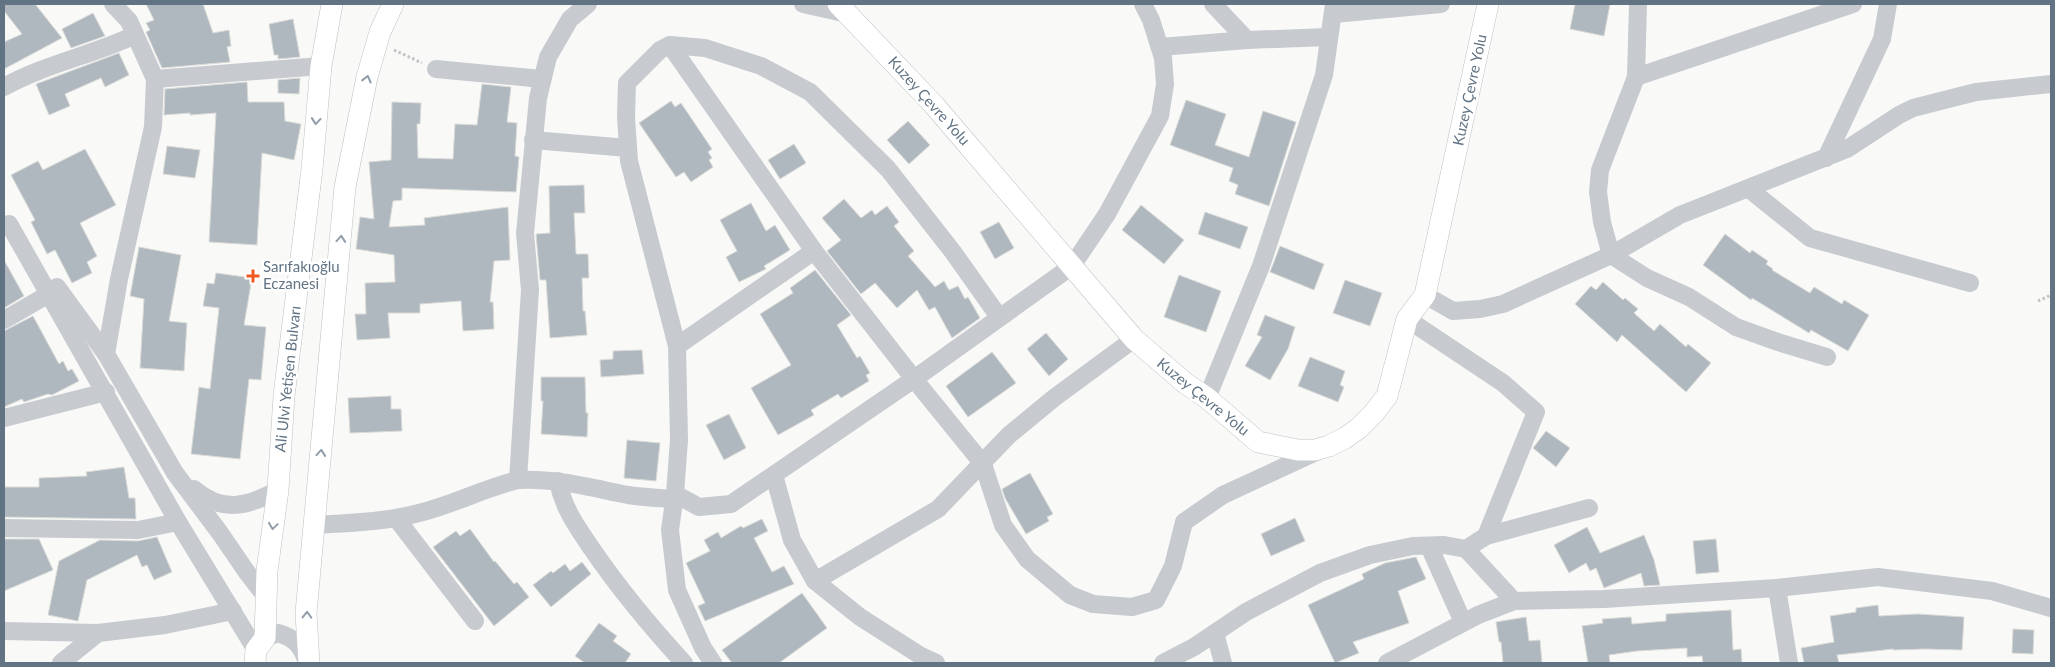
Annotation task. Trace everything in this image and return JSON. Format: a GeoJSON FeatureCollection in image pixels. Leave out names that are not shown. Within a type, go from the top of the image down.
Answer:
{"type":"FeatureCollection","features":[{"type":"Feature","properties":{"kind":"main road","name":"Ali Ulvi Yetişen Bulvarı"},"geometry":{"type":"LineString","coordinates":[[259,651],[270,544],[278,490],[284,396],[312,169],[322,66],[332,4]]}},
{"type":"Feature","properties":{"kind":"main road"},"geometry":{"type":"LineString","coordinates":[[308,663],[306,613],[345,187],[363,96],[377,42],[393,4]]}},
{"type":"Feature","properties":{"kind":"main road","name":"Kuzey Çevre Yolu"},"geometry":{"type":"LineString","coordinates":[[843,9],[934,105],[1134,339],[1185,383],[1208,398],[1258,442],[1298,450],[1315,450],[1329,446],[1359,428],[1387,396],[1407,319],[1425,295],[1488,4]]}},
{"type":"Feature","properties":{"kind":"street"},"geometry":{"type":"LineString","coordinates":[[106,354],[119,279],[154,127],[155,79],[132,20],[113,4]]}},
{"type":"Feature","properties":{"kind":"street"},"geometry":{"type":"LineString","coordinates":[[518,480],[530,290],[525,233],[538,98],[548,57],[570,19],[588,4]]}},
{"type":"Feature","properties":{"kind":"street"},"geometry":{"type":"LineString","coordinates":[[803,4],[843,9]]}},
{"type":"Feature","properties":{"kind":"street"},"geometry":{"type":"LineString","coordinates":[[675,494],[699,508],[731,504],[914,379],[1072,266],[1107,214],[1160,116],[1165,84],[1163,58],[1143,4]]}},
{"type":"Feature","properties":{"kind":"street"},"geometry":{"type":"LineString","coordinates":[[1213,4],[1247,40]]}},
{"type":"Feature","properties":{"kind":"street"},"geometry":{"type":"LineString","coordinates":[[1208,398],[1260,266],[1324,75],[1328,37],[1334,9],[1441,4]]}},
{"type":"Feature","properties":{"kind":"street"},"geometry":{"type":"LineString","coordinates":[[1638,4],[1636,77],[1600,170],[1598,192],[1602,222],[1611,255],[1647,278],[1689,297],[1736,327],[1827,357]]}},
{"type":"Feature","properties":{"kind":"street"},"geometry":{"type":"LineString","coordinates":[[1636,77],[1853,4]]}},
{"type":"Feature","properties":{"kind":"street"},"geometry":{"type":"LineString","coordinates":[[1826,158],[1882,39],[1888,4]]}},
{"type":"Feature","properties":{"kind":"street"},"geometry":{"type":"LineString","coordinates":[[4,87],[18,79],[88,52],[108,47],[132,20]]}},
{"type":"Feature","properties":{"kind":"street"},"geometry":{"type":"LineString","coordinates":[[1160,47],[1247,40],[1328,37]]}},
{"type":"Feature","properties":{"kind":"street"},"geometry":{"type":"LineString","coordinates":[[713,663],[703,648],[677,590],[670,530],[675,494],[679,412],[677,346],[629,161],[626,117],[627,83],[660,50],[670,45],[705,48],[751,63],[810,92],[888,168],[953,252],[999,317]]}},
{"type":"Feature","properties":{"kind":"street"},"geometry":{"type":"LineString","coordinates":[[670,45],[814,251],[914,379],[984,464],[1003,525],[1027,559],[1070,595],[1093,604],[1132,607],[1156,600],[1174,566],[1184,522],[1223,495],[1329,446]]}},
{"type":"Feature","properties":{"kind":"street"},"geometry":{"type":"LineString","coordinates":[[155,79],[322,66]]}},
{"type":"Feature","properties":{"kind":"street"},"geometry":{"type":"LineString","coordinates":[[436,69],[542,79]]}},
{"type":"Feature","properties":{"kind":"street"},"geometry":{"type":"LineString","coordinates":[[1425,295],[1453,311],[1480,309],[1502,304],[1611,255],[1680,215],[1847,149],[1913,108],[1976,92],[2051,84]]}},
{"type":"Feature","properties":{"kind":"street"},"geometry":{"type":"LineString","coordinates":[[533,140],[628,148]]}},
{"type":"Feature","properties":{"kind":"street"},"geometry":{"type":"LineString","coordinates":[[1749,188],[1810,238],[1970,283]]}},
{"type":"Feature","properties":{"kind":"street"},"geometry":{"type":"LineString","coordinates":[[6,220],[106,354],[176,473],[266,597]]}},
{"type":"Feature","properties":{"kind":"street"},"geometry":{"type":"LineString","coordinates":[[6,220],[106,392],[178,522],[259,651],[278,632],[296,640],[304,651],[308,663]]}},
{"type":"Feature","properties":{"kind":"street"},"geometry":{"type":"LineString","coordinates":[[677,346],[814,251]]}},
{"type":"Feature","properties":{"kind":"street"},"geometry":{"type":"LineString","coordinates":[[4,320],[49,294]]}},
{"type":"Feature","properties":{"kind":"street"},"geometry":{"type":"LineString","coordinates":[[1407,319],[1503,383],[1536,412],[1486,536]]}},
{"type":"Feature","properties":{"kind":"street"},"geometry":{"type":"LineString","coordinates":[[815,581],[938,509],[984,464],[1009,435],[1054,398],[1134,339]]}},
{"type":"Feature","properties":{"kind":"street"},"geometry":{"type":"LineString","coordinates":[[4,418],[106,392]]}},
{"type":"Feature","properties":{"kind":"street"},"geometry":{"type":"LineString","coordinates":[[176,473],[207,500],[217,504],[245,503],[264,498],[278,490]]}},
{"type":"Feature","properties":{"kind":"street"},"geometry":{"type":"LineString","coordinates":[[774,475],[792,540],[815,581],[860,617],[921,656],[936,663]]}},
{"type":"Feature","properties":{"kind":"street"},"geometry":{"type":"LineString","coordinates":[[315,525],[396,518],[450,504],[497,485],[518,480],[558,481],[631,496],[670,499],[675,494]]}},
{"type":"Feature","properties":{"kind":"street"},"geometry":{"type":"LineString","coordinates":[[558,481],[561,497],[568,513],[613,580],[651,627],[684,663]]}},
{"type":"Feature","properties":{"kind":"street"},"geometry":{"type":"LineString","coordinates":[[1163,663],[1194,647],[1246,612],[1320,573],[1370,555],[1413,546],[1444,545],[1466,548],[1486,536],[1589,508]]}},
{"type":"Feature","properties":{"kind":"street"},"geometry":{"type":"LineString","coordinates":[[396,518],[475,621]]}},
{"type":"Feature","properties":{"kind":"street"},"geometry":{"type":"LineString","coordinates":[[4,528],[138,530],[178,522]]}},
{"type":"Feature","properties":{"kind":"street"},"geometry":{"type":"LineString","coordinates":[[1429,546],[1464,622]]}},
{"type":"Feature","properties":{"kind":"street"},"geometry":{"type":"LineString","coordinates":[[1466,548],[1514,601]]}},
{"type":"Feature","properties":{"kind":"street"},"geometry":{"type":"LineString","coordinates":[[1388,663],[1464,622],[1514,601],[1604,599],[1777,588],[1878,577],[1992,591],[2051,608]]}},
{"type":"Feature","properties":{"kind":"street"},"geometry":{"type":"LineString","coordinates":[[1777,588],[1789,663]]}},
{"type":"Feature","properties":{"kind":"street"},"geometry":{"type":"LineString","coordinates":[[4,631],[98,633],[165,624],[233,611]]}},
{"type":"Feature","properties":{"kind":"street"},"geometry":{"type":"LineString","coordinates":[[61,663],[98,633]]}},
{"type":"Feature","properties":{"kind":"street"},"geometry":{"type":"LineString","coordinates":[[1215,633],[1222,663]]}},
{"type":"Feature","properties":{"kind":"path"},"geometry":{"type":"LineString","coordinates":[[377,42],[436,69]]}},
{"type":"Feature","properties":{"kind":"path"},"geometry":{"type":"LineString","coordinates":[[2038,301],[2051,296]]}},
{"type":"Feature","properties":{"kind":"building"},"geometry":{"type":"Polygon","coordinates":[[[4,4],[35,4],[62,38],[4,69],[4,42],[22,34],[4,11],[4,4]]]}},
{"type":"Feature","properties":{"kind":"building"},"geometry":{"type":"Polygon","coordinates":[[[146,4],[203,4],[213,33],[229,30],[231,46],[227,47],[230,62],[162,68],[146,32],[150,30],[146,23],[154,20],[146,4]]]}},
{"type":"Feature","properties":{"kind":"building"},"geometry":{"type":"Polygon","coordinates":[[[1575,4],[1610,4],[1604,36],[1570,29],[1575,4]]]}},
{"type":"Feature","properties":{"kind":"building"},"geometry":{"type":"Polygon","coordinates":[[[93,13],[105,36],[71,48],[62,29],[93,13]]]}},
{"type":"Feature","properties":{"kind":"building"},"geometry":{"type":"Polygon","coordinates":[[[293,19],[300,57],[278,59],[278,55],[274,55],[269,24],[293,19]]]}},
{"type":"Feature","properties":{"kind":"building"},"geometry":{"type":"Polygon","coordinates":[[[119,53],[129,75],[105,87],[101,78],[65,94],[70,106],[49,115],[36,84],[119,53]]]}},
{"type":"Feature","properties":{"kind":"building"},"geometry":{"type":"Polygon","coordinates":[[[300,78],[299,94],[278,93],[278,80],[300,78]]]}},
{"type":"Feature","properties":{"kind":"building"},"geometry":{"type":"Polygon","coordinates":[[[247,82],[248,102],[284,102],[285,121],[301,124],[294,160],[262,153],[257,245],[209,242],[216,113],[164,115],[165,89],[247,82]]]}},
{"type":"Feature","properties":{"kind":"building"},"geometry":{"type":"Polygon","coordinates":[[[482,84],[511,87],[507,122],[517,123],[515,156],[519,157],[516,192],[402,188],[402,200],[393,201],[389,227],[425,225],[424,218],[508,207],[510,260],[494,261],[490,302],[493,302],[494,329],[463,331],[461,301],[420,304],[420,313],[388,313],[390,338],[357,340],[355,314],[366,314],[365,283],[395,282],[394,255],[356,249],[360,217],[374,219],[369,162],[391,160],[392,102],[421,103],[420,124],[417,124],[418,158],[453,159],[455,124],[477,125],[482,84]]]}},
{"type":"Feature","properties":{"kind":"building"},"geometry":{"type":"Polygon","coordinates":[[[1186,100],[1226,114],[1215,145],[1249,157],[1263,111],[1296,122],[1269,206],[1235,194],[1238,185],[1229,181],[1233,168],[1170,145],[1186,100]]]}},
{"type":"Feature","properties":{"kind":"building"},"geometry":{"type":"Polygon","coordinates":[[[671,101],[675,107],[681,103],[712,149],[708,152],[712,158],[709,160],[713,167],[691,182],[684,172],[676,177],[639,123],[671,101]]]}},
{"type":"Feature","properties":{"kind":"building"},"geometry":{"type":"Polygon","coordinates":[[[908,121],[930,145],[909,164],[887,140],[908,121]]]}},
{"type":"Feature","properties":{"kind":"building"},"geometry":{"type":"Polygon","coordinates":[[[794,144],[806,163],[780,179],[768,160],[794,144]]]}},
{"type":"Feature","properties":{"kind":"building"},"geometry":{"type":"Polygon","coordinates":[[[167,146],[200,150],[195,178],[163,174],[167,146]]]}},
{"type":"Feature","properties":{"kind":"building"},"geometry":{"type":"Polygon","coordinates":[[[85,149],[116,205],[80,223],[97,256],[87,262],[92,273],[72,283],[55,250],[47,254],[31,222],[35,220],[11,175],[38,161],[43,170],[85,149]]]}},
{"type":"Feature","properties":{"kind":"building"},"geometry":{"type":"Polygon","coordinates":[[[584,185],[585,213],[574,213],[576,254],[588,254],[589,278],[582,278],[583,311],[585,311],[587,335],[550,338],[546,280],[540,280],[536,234],[550,233],[549,186],[584,185]]]}},
{"type":"Feature","properties":{"kind":"building"},"geometry":{"type":"Polygon","coordinates":[[[844,199],[861,218],[872,210],[875,215],[887,206],[899,222],[894,226],[914,251],[908,256],[935,287],[944,281],[949,290],[958,286],[965,299],[968,297],[980,318],[952,338],[935,307],[929,310],[917,290],[897,308],[875,283],[861,294],[827,251],[841,240],[822,218],[844,199]]]}},
{"type":"Feature","properties":{"kind":"building"},"geometry":{"type":"Polygon","coordinates":[[[751,203],[766,231],[775,225],[790,250],[764,266],[766,269],[739,282],[726,257],[737,251],[720,220],[751,203]]]}},
{"type":"Feature","properties":{"kind":"building"},"geometry":{"type":"Polygon","coordinates":[[[1141,205],[1184,240],[1164,264],[1122,230],[1141,205]]]}},
{"type":"Feature","properties":{"kind":"building"},"geometry":{"type":"Polygon","coordinates":[[[1205,212],[1248,227],[1240,249],[1198,234],[1205,212]]]}},
{"type":"Feature","properties":{"kind":"building"},"geometry":{"type":"Polygon","coordinates":[[[999,222],[1014,248],[995,259],[980,232],[999,222]]]}},
{"type":"Feature","properties":{"kind":"building"},"geometry":{"type":"Polygon","coordinates":[[[1725,234],[1750,253],[1752,250],[1768,261],[1766,264],[1772,270],[1810,293],[1814,287],[1842,304],[1844,300],[1869,315],[1848,351],[1811,330],[1809,333],[1752,298],[1751,300],[1703,265],[1725,234]]]}},
{"type":"Feature","properties":{"kind":"building"},"geometry":{"type":"Polygon","coordinates":[[[1280,246],[1324,264],[1314,290],[1270,272],[1280,246]]]}},
{"type":"Feature","properties":{"kind":"building"},"geometry":{"type":"Polygon","coordinates":[[[139,247],[181,255],[169,321],[187,323],[184,371],[140,368],[144,299],[130,296],[139,247]]]}},
{"type":"Feature","properties":{"kind":"building"},"geometry":{"type":"Polygon","coordinates":[[[4,260],[24,296],[4,308],[4,260]]]}},
{"type":"Feature","properties":{"kind":"building"},"geometry":{"type":"Polygon","coordinates":[[[815,270],[851,315],[837,325],[857,358],[860,356],[870,373],[866,375],[869,381],[841,398],[838,394],[811,410],[814,415],[778,435],[751,388],[791,365],[760,314],[793,293],[790,288],[815,270]]]}},
{"type":"Feature","properties":{"kind":"building"},"geometry":{"type":"Polygon","coordinates":[[[216,273],[252,278],[244,325],[266,327],[261,380],[249,379],[240,459],[191,454],[199,387],[210,389],[219,308],[203,306],[207,283],[214,284],[216,273]]]}},
{"type":"Feature","properties":{"kind":"building"},"geometry":{"type":"Polygon","coordinates":[[[1179,275],[1221,291],[1206,332],[1164,317],[1179,275]]]}},
{"type":"Feature","properties":{"kind":"building"},"geometry":{"type":"Polygon","coordinates":[[[1345,280],[1382,293],[1370,326],[1333,313],[1345,280]]]}},
{"type":"Feature","properties":{"kind":"building"},"geometry":{"type":"Polygon","coordinates":[[[1603,282],[1623,300],[1625,298],[1638,309],[1634,313],[1654,331],[1660,324],[1686,347],[1688,344],[1711,363],[1686,392],[1622,335],[1617,342],[1575,304],[1591,286],[1596,290],[1603,282]]]}},
{"type":"Feature","properties":{"kind":"building"},"geometry":{"type":"Polygon","coordinates":[[[1265,315],[1295,327],[1288,349],[1270,380],[1245,366],[1262,337],[1257,335],[1265,315]]]}},
{"type":"Feature","properties":{"kind":"building"},"geometry":{"type":"Polygon","coordinates":[[[33,316],[59,364],[63,361],[68,371],[72,369],[79,381],[52,395],[48,394],[24,402],[22,399],[4,407],[4,331],[33,316]]]}},
{"type":"Feature","properties":{"kind":"building"},"geometry":{"type":"Polygon","coordinates":[[[1046,333],[1068,359],[1049,376],[1027,349],[1046,333]]]}},
{"type":"Feature","properties":{"kind":"building"},"geometry":{"type":"Polygon","coordinates":[[[642,350],[644,374],[601,377],[600,360],[613,359],[613,351],[642,350]]]}},
{"type":"Feature","properties":{"kind":"building"},"geometry":{"type":"Polygon","coordinates":[[[992,352],[1016,383],[968,417],[946,386],[992,352]]]}},
{"type":"Feature","properties":{"kind":"building"},"geometry":{"type":"Polygon","coordinates":[[[1310,357],[1345,371],[1340,385],[1344,387],[1338,402],[1298,386],[1310,357]]]}},
{"type":"Feature","properties":{"kind":"building"},"geometry":{"type":"Polygon","coordinates":[[[541,377],[585,377],[586,413],[588,413],[587,437],[541,434],[543,401],[541,401],[541,377]]]}},
{"type":"Feature","properties":{"kind":"building"},"geometry":{"type":"Polygon","coordinates":[[[391,396],[391,409],[401,409],[402,431],[350,433],[348,398],[391,396]]]}},
{"type":"Feature","properties":{"kind":"building"},"geometry":{"type":"Polygon","coordinates":[[[729,414],[746,448],[724,460],[706,425],[729,414]]]}},
{"type":"Feature","properties":{"kind":"building"},"geometry":{"type":"Polygon","coordinates":[[[1546,431],[1570,448],[1556,467],[1533,448],[1546,431]]]}},
{"type":"Feature","properties":{"kind":"building"},"geometry":{"type":"Polygon","coordinates":[[[627,440],[660,443],[656,481],[624,478],[627,440]]]}},
{"type":"Feature","properties":{"kind":"building"},"geometry":{"type":"Polygon","coordinates":[[[124,467],[129,498],[135,498],[136,519],[4,517],[4,487],[39,487],[39,478],[87,476],[86,472],[124,467]]]}},
{"type":"Feature","properties":{"kind":"building"},"geometry":{"type":"Polygon","coordinates":[[[1030,473],[1053,514],[1047,517],[1049,521],[1026,534],[1005,498],[1002,489],[1030,473]]]}},
{"type":"Feature","properties":{"kind":"building"},"geometry":{"type":"Polygon","coordinates":[[[1295,518],[1305,541],[1271,556],[1261,534],[1295,518]]]}},
{"type":"Feature","properties":{"kind":"building"},"geometry":{"type":"Polygon","coordinates":[[[762,519],[768,531],[754,538],[772,572],[784,566],[794,584],[705,621],[698,606],[705,603],[686,563],[710,551],[704,540],[718,532],[721,538],[741,526],[743,528],[762,519]]]}},
{"type":"Feature","properties":{"kind":"building"},"geometry":{"type":"Polygon","coordinates":[[[1587,527],[1600,553],[1644,535],[1654,560],[1660,585],[1644,586],[1641,573],[1604,588],[1596,568],[1590,571],[1586,563],[1569,573],[1554,545],[1587,527]]]}},
{"type":"Feature","properties":{"kind":"building"},"geometry":{"type":"Polygon","coordinates":[[[470,529],[494,562],[514,584],[517,582],[529,597],[494,626],[433,547],[456,531],[460,536],[470,529]]]}},
{"type":"Feature","properties":{"kind":"building"},"geometry":{"type":"Polygon","coordinates":[[[157,537],[172,572],[154,580],[147,565],[142,567],[137,555],[87,580],[78,621],[48,615],[59,561],[100,540],[138,541],[157,537]]]}},
{"type":"Feature","properties":{"kind":"building"},"geometry":{"type":"Polygon","coordinates":[[[4,539],[39,539],[53,570],[4,591],[4,539]]]}},
{"type":"Feature","properties":{"kind":"building"},"geometry":{"type":"Polygon","coordinates":[[[1716,539],[1719,572],[1696,574],[1693,541],[1716,539]]]}},
{"type":"Feature","properties":{"kind":"building"},"geometry":{"type":"Polygon","coordinates":[[[1416,557],[1426,579],[1398,591],[1409,623],[1353,642],[1359,653],[1335,663],[1308,605],[1364,579],[1362,574],[1385,563],[1416,557]]]}},
{"type":"Feature","properties":{"kind":"building"},"geometry":{"type":"Polygon","coordinates":[[[582,562],[591,574],[551,607],[533,585],[551,571],[553,573],[565,564],[570,571],[582,562]]]}},
{"type":"Feature","properties":{"kind":"building"},"geometry":{"type":"Polygon","coordinates":[[[802,593],[827,628],[779,663],[732,663],[722,650],[802,593]]]}},
{"type":"Feature","properties":{"kind":"building"},"geometry":{"type":"Polygon","coordinates":[[[1878,605],[1879,616],[1918,614],[1964,617],[1962,650],[1893,649],[1837,655],[1839,663],[1804,663],[1801,648],[1834,642],[1830,616],[1856,612],[1856,608],[1878,605]]]}},
{"type":"Feature","properties":{"kind":"building"},"geometry":{"type":"Polygon","coordinates":[[[1731,610],[1733,650],[1741,649],[1742,663],[1703,663],[1702,656],[1687,657],[1687,648],[1609,655],[1610,663],[1588,663],[1582,626],[1603,623],[1602,619],[1631,617],[1632,624],[1666,621],[1666,614],[1731,610]]]}},
{"type":"Feature","properties":{"kind":"building"},"geometry":{"type":"Polygon","coordinates":[[[1526,617],[1529,641],[1540,640],[1542,663],[1503,663],[1501,642],[1499,642],[1496,622],[1526,617]]]}},
{"type":"Feature","properties":{"kind":"building"},"geometry":{"type":"Polygon","coordinates":[[[599,623],[617,636],[613,641],[631,654],[625,663],[585,663],[575,656],[599,623]]]}},
{"type":"Feature","properties":{"kind":"building"},"geometry":{"type":"Polygon","coordinates":[[[2013,629],[2034,630],[2033,654],[2012,653],[2013,629]]]}},
{"type":"Feature","properties":{"kind":"place","name":"Sarıfakıoğlu Eczanesi"},"geometry":{"type":"Point","coordinates":[253,276]}}]}
